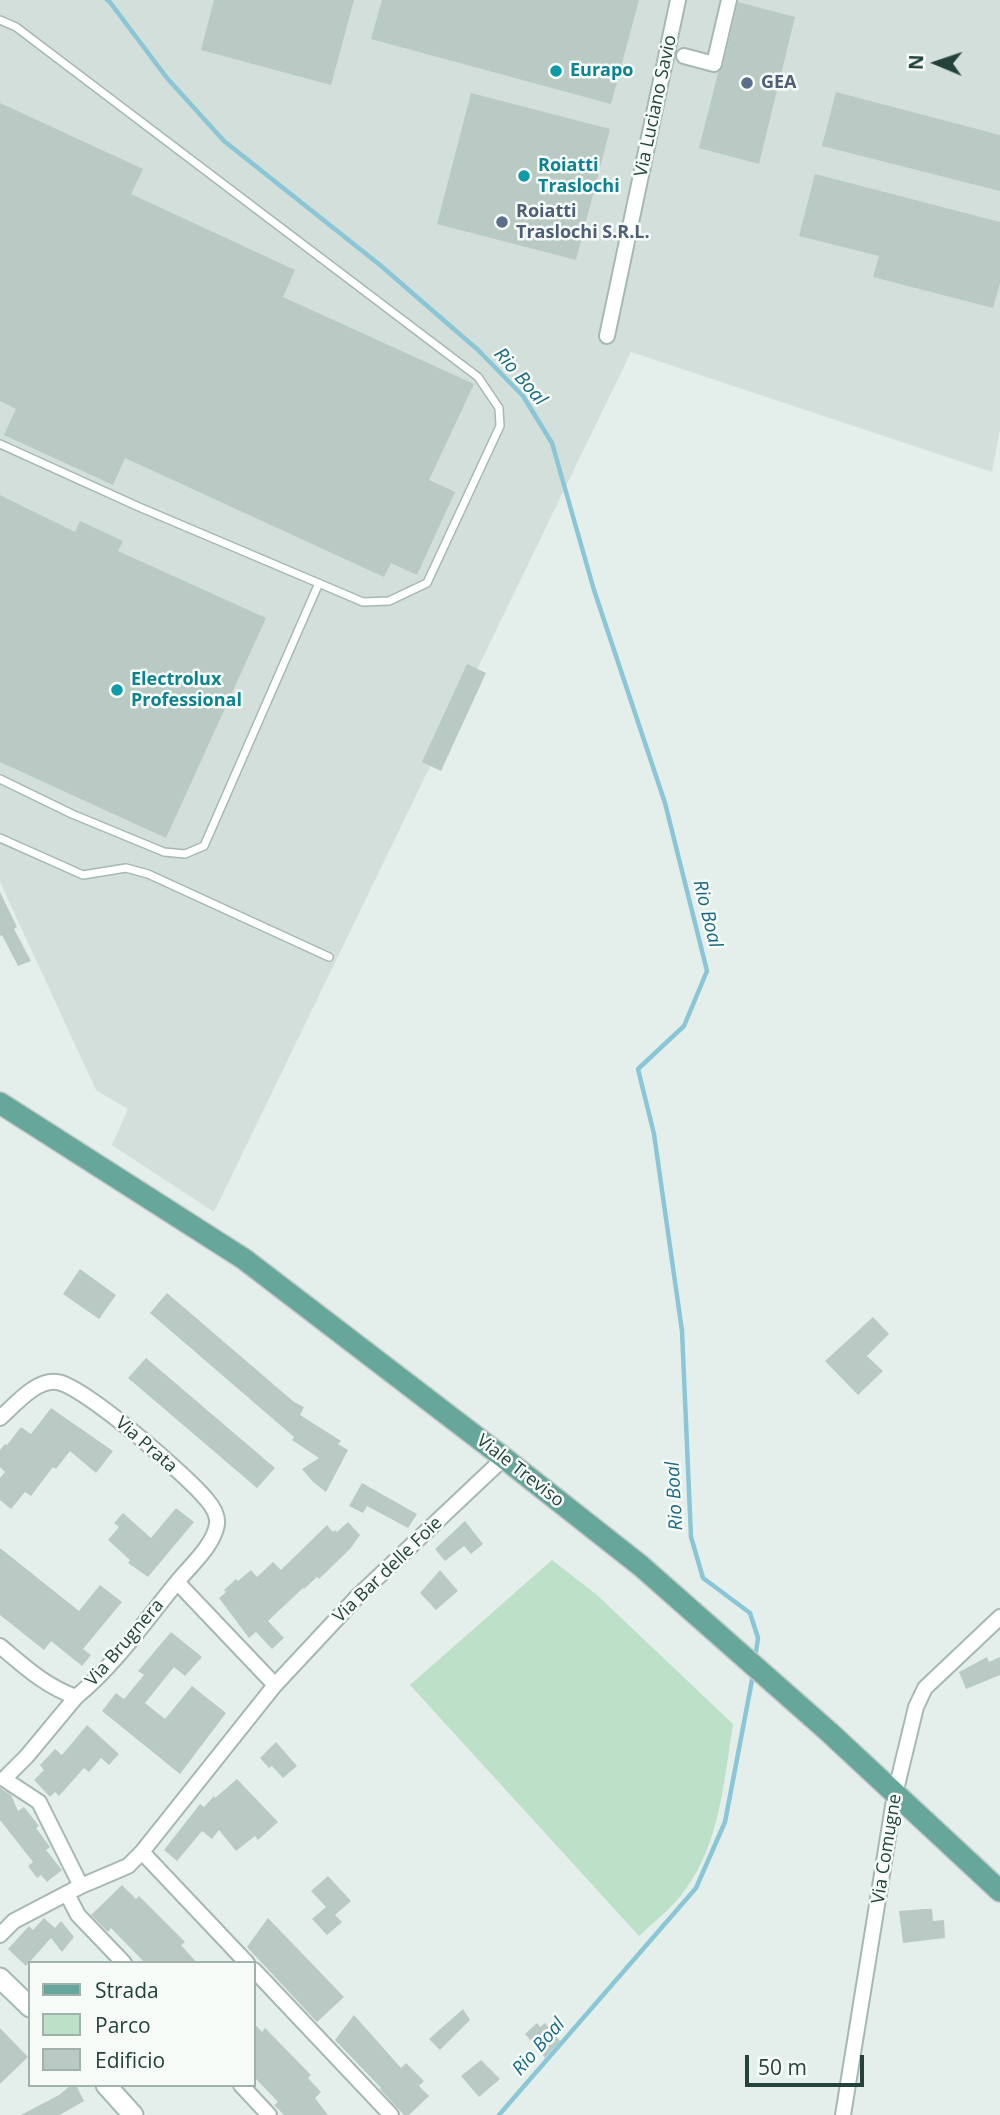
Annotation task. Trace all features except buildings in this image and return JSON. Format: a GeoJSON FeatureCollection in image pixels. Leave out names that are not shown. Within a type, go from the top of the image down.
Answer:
{"type":"FeatureCollection","features":[{"type":"Feature","properties":{"kind":"main road","name":"Viale Treviso"},"geometry":{"type":"LineString","coordinates":[[0,1102],[244,1259],[641,1566],[829,1732],[1000,1891]]}},
{"type":"Feature","properties":{"kind":"street","name":"Via Luciano Savio"},"geometry":{"type":"LineString","coordinates":[[607,336],[678,0]]}},
{"type":"Feature","properties":{"kind":"street"},"geometry":{"type":"LineString","coordinates":[[684,56],[714,64],[729,0]]}},
{"type":"Feature","properties":{"kind":"street","name":"Via Prata"},"geometry":{"type":"LineString","coordinates":[[0,1418],[37,1386],[57,1381],[87,1395],[152,1448],[206,1499],[216,1512],[217,1525],[206,1547],[177,1582]]}},
{"type":"Feature","properties":{"kind":"street","name":"Via Bar delle Foie"},"geometry":{"type":"LineString","coordinates":[[0,1935],[14,1921],[81,1886],[128,1866],[275,1685],[359,1595],[504,1458]]}},
{"type":"Feature","properties":{"kind":"street"},"geometry":{"type":"LineString","coordinates":[[177,1582],[275,1685]]}},
{"type":"Feature","properties":{"kind":"street","name":"Via Brugnera"},"geometry":{"type":"LineString","coordinates":[[0,1647],[56,1690],[76,1697],[94,1682],[127,1646],[177,1582]]}},
{"type":"Feature","properties":{"kind":"street","name":"Via Comugne"},"geometry":{"type":"LineString","coordinates":[[843,2115],[895,1794],[916,1707],[925,1688],[1000,1617]]}},
{"type":"Feature","properties":{"kind":"street"},"geometry":{"type":"LineString","coordinates":[[76,1697],[27,1756],[4,1779],[38,1802],[81,1886]]}},
{"type":"Feature","properties":{"kind":"street"},"geometry":{"type":"LineString","coordinates":[[142,1852],[245,1961]]}},
{"type":"Feature","properties":{"kind":"street"},"geometry":{"type":"LineString","coordinates":[[67,1894],[78,1915],[122,1961]]}},
{"type":"Feature","properties":{"kind":"street"},"geometry":{"type":"LineString","coordinates":[[256,1972],[391,2115]]}},
{"type":"Feature","properties":{"kind":"street"},"geometry":{"type":"LineString","coordinates":[[0,1978],[28,2005]]}},
{"type":"Feature","properties":{"kind":"street"},"geometry":{"type":"LineString","coordinates":[[108,2087],[133,2115]]}},
{"type":"Feature","properties":{"kind":"street"},"geometry":{"type":"LineString","coordinates":[[243,2087],[269,2115]]}},
{"type":"Feature","properties":{"kind":"lane"},"geometry":{"type":"LineString","coordinates":[[0,20],[16,27],[478,377],[499,408],[500,426],[426,583],[389,601],[363,602],[139,507],[0,444]]}},
{"type":"Feature","properties":{"kind":"lane"},"geometry":{"type":"LineString","coordinates":[[0,779],[72,814],[164,852],[185,854],[204,846],[319,583]]}},
{"type":"Feature","properties":{"kind":"lane"},"geometry":{"type":"LineString","coordinates":[[0,838],[83,875],[126,868],[148,874],[329,957]]}},
{"type":"Feature","properties":{"kind":"shaded area"},"geometry":{"type":"Polygon","coordinates":[[[0,0],[1000,0],[1000,429],[992,472],[631,352],[214,1212],[112,1145],[128,1109],[96,1090],[0,882],[0,0]]]}},
{"type":"Feature","properties":{"kind":"green space"},"geometry":{"type":"Polygon","coordinates":[[[552,1560],[597,1595],[733,1724],[719,1810],[706,1852],[697,1872],[680,1896],[639,1936],[410,1685],[552,1560]]]}},
{"type":"Feature","properties":{"kind":"waterway","name":"Rio Boal"},"geometry":{"type":"LineString","coordinates":[[107,0],[167,78],[224,141],[380,265],[478,350],[523,396],[552,443],[594,590],[665,803],[707,971],[684,1026],[638,1069],[654,1134],[682,1331],[691,1537],[703,1578],[750,1613],[758,1638],[755,1659]]}},
{"type":"Feature","properties":{"kind":"waterway","name":"Rio Boal"},"geometry":{"type":"LineString","coordinates":[[499,2115],[696,1888],[725,1822],[753,1675]]}},
{"type":"Feature","properties":{"kind":"place","name":"Eurapo"},"geometry":{"type":"Point","coordinates":[556,71]}},
{"type":"Feature","properties":{"kind":"place","name":"GEA"},"geometry":{"type":"Point","coordinates":[747,83]}},
{"type":"Feature","properties":{"kind":"place","name":"Roiatti Traslochi"},"geometry":{"type":"Point","coordinates":[524,176]}},
{"type":"Feature","properties":{"kind":"place","name":"Roiatti Traslochi S.R.L."},"geometry":{"type":"Point","coordinates":[502,222]}},
{"type":"Feature","properties":{"kind":"place","name":"Electrolux Professional"},"geometry":{"type":"Point","coordinates":[117,690]}}]}
